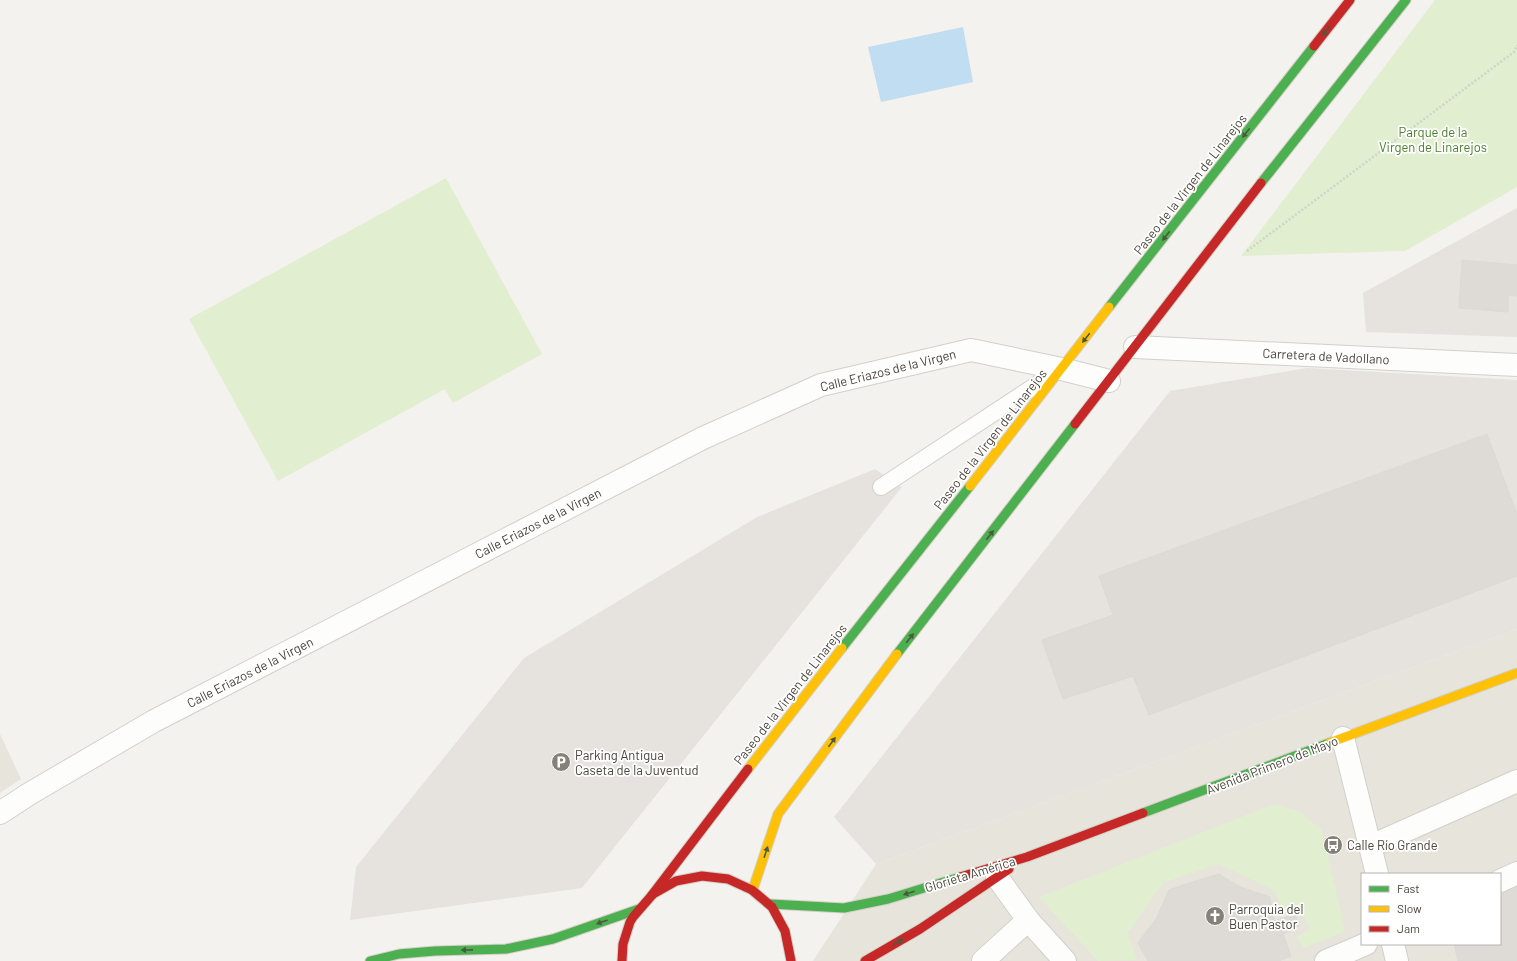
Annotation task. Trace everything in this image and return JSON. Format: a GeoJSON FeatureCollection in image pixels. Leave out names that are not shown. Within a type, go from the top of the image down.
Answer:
{"type":"FeatureCollection","features":[{"type":"Feature","properties":{"kind":"street","name":"Paseo de la Virgen de Linarejos"},"geometry":{"type":"LineString","coordinates":[[652,895],[736,784],[1350,0]]}},
{"type":"Feature","properties":{"kind":"street"},"geometry":{"type":"LineString","coordinates":[[753,889],[778,814],[872,687],[1135,346],[1406,0]]}},
{"type":"Feature","properties":{"kind":"street","name":"Carretera de Vadollano"},"geometry":{"type":"LineString","coordinates":[[1135,346],[1517,365]]}},
{"type":"Feature","properties":{"kind":"street","name":"Calle Eriazos de la Virgen"},"geometry":{"type":"LineString","coordinates":[[0,813],[36,790],[154,721],[702,438],[821,385],[971,350],[1062,369],[1109,381]]}},
{"type":"Feature","properties":{"kind":"street","name":"Avenida Primero de Mayo"},"geometry":{"type":"LineString","coordinates":[[1027,857],[1517,673]]}},
{"type":"Feature","properties":{"kind":"street"},"geometry":{"type":"LineString","coordinates":[[1343,738],[1377,873]]}},
{"type":"Feature","properties":{"kind":"street"},"geometry":{"type":"LineString","coordinates":[[1371,846],[1517,781]]}},
{"type":"Feature","properties":{"kind":"street","name":"Glorieta América"},"geometry":{"type":"LineString","coordinates":[[865,961],[920,929],[1027,857]]}},
{"type":"Feature","properties":{"kind":"street","name":"Glorieta América"},"geometry":{"type":"LineString","coordinates":[[770,904],[844,908],[888,899],[1027,857]]}},
{"type":"Feature","properties":{"kind":"street"},"geometry":{"type":"LineString","coordinates":[[1501,881],[1517,873]]}},
{"type":"Feature","properties":{"kind":"street"},"geometry":{"type":"LineString","coordinates":[[622,961],[624,939],[630,923],[638,909],[652,895],[672,883],[684,878],[702,875],[720,876],[737,881],[753,889],[770,904],[782,920],[789,939],[791,961]]}},
{"type":"Feature","properties":{"kind":"street"},"geometry":{"type":"LineString","coordinates":[[997,877],[1028,920],[1065,961]]}},
{"type":"Feature","properties":{"kind":"street"},"geometry":{"type":"LineString","coordinates":[[370,961],[400,954],[435,951],[506,949],[552,939],[638,909]]}},
{"type":"Feature","properties":{"kind":"street"},"geometry":{"type":"LineString","coordinates":[[983,961],[1028,920]]}},
{"type":"Feature","properties":{"kind":"street"},"geometry":{"type":"LineString","coordinates":[[1326,961],[1364,945]]}},
{"type":"Feature","properties":{"kind":"street"},"geometry":{"type":"LineString","coordinates":[[1393,945],[1397,961]]}},
{"type":"Feature","properties":{"kind":"lane"},"geometry":{"type":"LineString","coordinates":[[881,487],[1062,369]]}},
{"type":"Feature","properties":{"kind":"path"},"geometry":{"type":"LineString","coordinates":[[1247,251],[1514,52],[1517,45]]}},
{"type":"Feature","properties":{"kind":"shaded area"},"geometry":{"type":"Polygon","coordinates":[[[1517,208],[1517,337],[1366,332],[1363,293],[1517,208]]]}},
{"type":"Feature","properties":{"kind":"shaded area"},"geometry":{"type":"Polygon","coordinates":[[[1307,368],[1517,380],[1517,629],[876,864],[834,817],[1170,391],[1307,368]]]}},
{"type":"Feature","properties":{"kind":"shaded area","name":"Parking Antigua Caseta de la Juventud"},"geometry":{"type":"Polygon","coordinates":[[[875,469],[902,487],[582,888],[350,920],[356,867],[524,658],[757,517],[875,469]]]}},
{"type":"Feature","properties":{"kind":"shaded area"},"geometry":{"type":"Polygon","coordinates":[[[1517,629],[1517,961],[813,961],[876,864],[1517,629]]]}},
{"type":"Feature","properties":{"kind":"shaded area"},"geometry":{"type":"Polygon","coordinates":[[[0,734],[21,779],[0,793],[0,734]]]}},
{"type":"Feature","properties":{"kind":"green space","name":"Parque de la Virgen de Linarejos"},"geometry":{"type":"Polygon","coordinates":[[[1435,0],[1517,0],[1517,187],[1405,251],[1241,256],[1435,0]]]}},
{"type":"Feature","properties":{"kind":"green space"},"geometry":{"type":"Polygon","coordinates":[[[446,178],[542,354],[453,403],[445,389],[278,481],[189,319],[446,178]]]}},
{"type":"Feature","properties":{"kind":"green space"},"geometry":{"type":"Polygon","coordinates":[[[1274,804],[1298,811],[1322,830],[1345,931],[1304,948],[1296,937],[1310,929],[1298,906],[1281,909],[1275,891],[1219,864],[1163,883],[1128,933],[1137,960],[1098,961],[1039,897],[1274,804]]]}},
{"type":"Feature","properties":{"kind":"water"},"geometry":{"type":"Polygon","coordinates":[[[963,27],[973,82],[881,102],[868,47],[963,27]]]}},
{"type":"Feature","properties":{"kind":"building"},"geometry":{"type":"Polygon","coordinates":[[[1462,260],[1517,265],[1517,296],[1508,295],[1508,312],[1459,308],[1462,260]]]}},
{"type":"Feature","properties":{"kind":"building"},"geometry":{"type":"Polygon","coordinates":[[[1487,434],[1517,514],[1517,576],[1149,715],[1133,676],[1063,699],[1042,640],[1113,615],[1099,576],[1487,434]]]}},
{"type":"Feature","properties":{"kind":"building","name":"Parroquia del Buen Pastor"},"geometry":{"type":"Polygon","coordinates":[[[1219,874],[1240,887],[1270,897],[1274,921],[1295,914],[1299,926],[1283,934],[1291,956],[1279,961],[1148,961],[1138,943],[1156,919],[1169,890],[1219,874]]]}},
{"type":"Feature","properties":{"kind":"building"},"geometry":{"type":"Polygon","coordinates":[[[1517,886],[1517,961],[1458,961],[1454,945],[1501,945],[1501,894],[1517,886]]]}},
{"type":"Feature","properties":{"kind":"traffic: fast"},"geometry":{"type":"LineString","coordinates":[[1261,183],[1406,0]]}},
{"type":"Feature","properties":{"kind":"traffic: fast"},"geometry":{"type":"LineString","coordinates":[[1109,307],[1314,46]]}},
{"type":"Feature","properties":{"kind":"traffic: fast"},"geometry":{"type":"LineString","coordinates":[[897,654],[1075,424]]}},
{"type":"Feature","properties":{"kind":"traffic: fast"},"geometry":{"type":"LineString","coordinates":[[842,648],[970,486]]}},
{"type":"Feature","properties":{"kind":"traffic: fast"},"geometry":{"type":"LineString","coordinates":[[1143,813],[1329,743]]}},
{"type":"Feature","properties":{"kind":"traffic: fast"},"geometry":{"type":"LineString","coordinates":[[770,904],[844,908],[888,899],[960,877]]}},
{"type":"Feature","properties":{"kind":"traffic: fast"},"geometry":{"type":"LineString","coordinates":[[370,961],[399,954],[435,951],[506,949],[553,939],[639,909]]}},
{"type":"Feature","properties":{"kind":"traffic: slow"},"geometry":{"type":"LineString","coordinates":[[970,486],[1109,307]]}},
{"type":"Feature","properties":{"kind":"traffic: slow"},"geometry":{"type":"LineString","coordinates":[[748,769],[842,648]]}},
{"type":"Feature","properties":{"kind":"traffic: slow"},"geometry":{"type":"LineString","coordinates":[[753,889],[778,814],[897,654]]}},
{"type":"Feature","properties":{"kind":"traffic: slow"},"geometry":{"type":"LineString","coordinates":[[1329,743],[1517,673]]}},
{"type":"Feature","properties":{"kind":"traffic: jam"},"geometry":{"type":"LineString","coordinates":[[1314,46],[1350,0]]}},
{"type":"Feature","properties":{"kind":"traffic: jam"},"geometry":{"type":"LineString","coordinates":[[1075,424],[1261,183]]}},
{"type":"Feature","properties":{"kind":"traffic: jam"},"geometry":{"type":"LineString","coordinates":[[652,895],[748,769]]}},
{"type":"Feature","properties":{"kind":"traffic: jam"},"geometry":{"type":"LineString","coordinates":[[960,877],[1027,857],[1143,813]]}},
{"type":"Feature","properties":{"kind":"traffic: jam"},"geometry":{"type":"LineString","coordinates":[[865,961],[920,929],[1009,869]]}},
{"type":"Feature","properties":{"kind":"traffic: jam"},"geometry":{"type":"LineString","coordinates":[[622,961],[623,944],[630,922],[653,894],[676,881],[702,876],[728,879],[752,890],[772,907],[785,931],[791,961]]}},
{"type":"Feature","properties":{"kind":"place","name":"Parking Antigua Caseta de la Juventud"},"geometry":{"type":"Point","coordinates":[561,762]}},
{"type":"Feature","properties":{"kind":"place","name":"Calle Río Grande"},"geometry":{"type":"Point","coordinates":[1333,845]}},
{"type":"Feature","properties":{"kind":"place","name":"Parroquia del Buen Pastor"},"geometry":{"type":"Point","coordinates":[1215,916]}}]}
